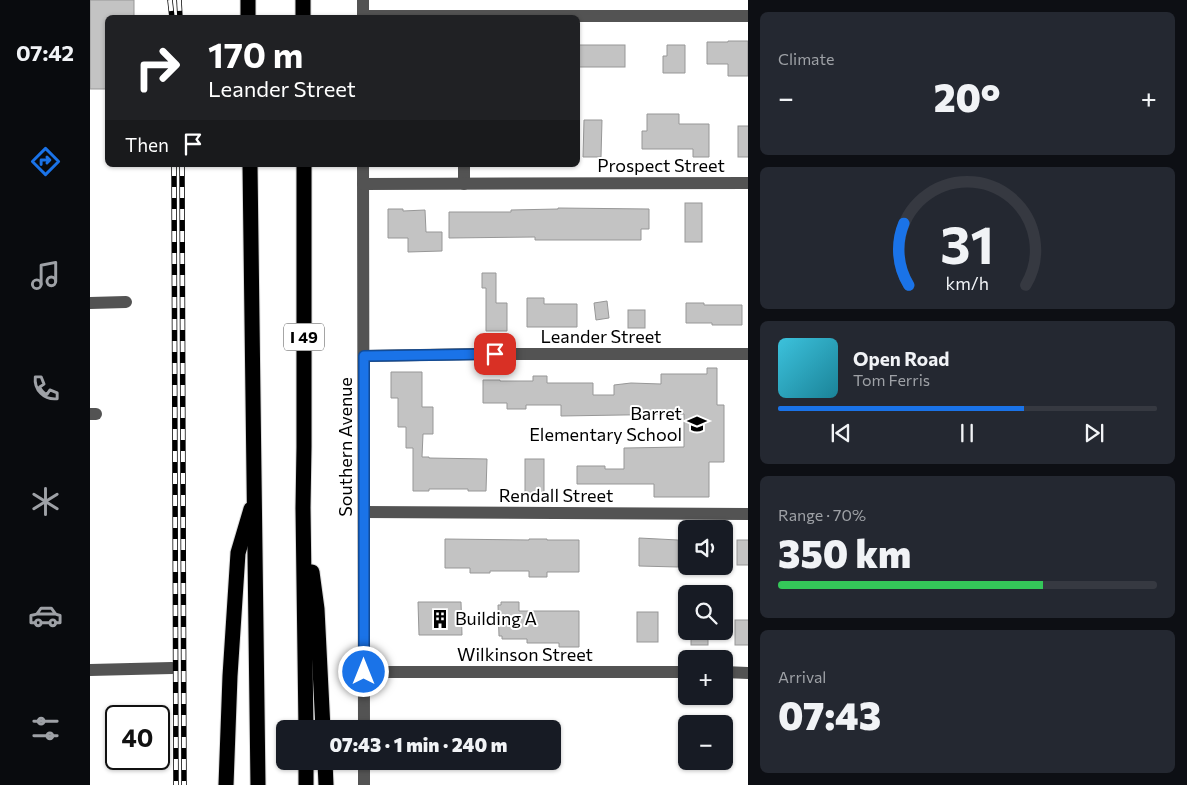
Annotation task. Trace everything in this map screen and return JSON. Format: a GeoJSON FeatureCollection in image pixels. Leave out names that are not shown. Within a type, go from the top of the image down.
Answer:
{"type":"FeatureCollection","features":[{"type":"Feature","properties":{"kind":"highway"},"geometry":{"type":"LineString","coordinates":[[248,0],[248,15]]}},
{"type":"Feature","properties":{"kind":"highway"},"geometry":{"type":"LineString","coordinates":[[303,0],[303,15]]}},
{"type":"Feature","properties":{"kind":"highway"},"geometry":{"type":"LineString","coordinates":[[250,167],[258,785]]}},
{"type":"Feature","properties":{"kind":"highway","name":"I 49"},"geometry":{"type":"LineString","coordinates":[[304,167],[303,508],[306,720]]}},
{"type":"Feature","properties":{"kind":"highway"},"geometry":{"type":"LineString","coordinates":[[226,785],[238,553],[255,493]]}},
{"type":"Feature","properties":{"kind":"highway"},"geometry":{"type":"LineString","coordinates":[[303,508],[317,610],[323,720]]}},
{"type":"Feature","properties":{"kind":"highway"},"geometry":{"type":"LineString","coordinates":[[306,770],[306,785]]}},
{"type":"Feature","properties":{"kind":"highway"},"geometry":{"type":"LineString","coordinates":[[325,770],[326,785]]}},
{"type":"Feature","properties":{"kind":"street"},"geometry":{"type":"LineString","coordinates":[[363,0],[363,15]]}},
{"type":"Feature","properties":{"kind":"street"},"geometry":{"type":"LineString","coordinates":[[580,17],[748,16]]}},
{"type":"Feature","properties":{"kind":"street","name":"Southern Avenue"},"geometry":{"type":"LineString","coordinates":[[363,167],[364,720]]}},
{"type":"Feature","properties":{"kind":"street"},"geometry":{"type":"LineString","coordinates":[[464,167],[464,184]]}},
{"type":"Feature","properties":{"kind":"street","name":"Prospect Street"},"geometry":{"type":"LineString","coordinates":[[363,184],[748,183]]}},
{"type":"Feature","properties":{"kind":"street"},"geometry":{"type":"LineString","coordinates":[[90,303],[126,302]]}},
{"type":"Feature","properties":{"kind":"street","name":"Leander Street"},"geometry":{"type":"LineString","coordinates":[[364,356],[748,354]]}},
{"type":"Feature","properties":{"kind":"street","name":"Rendall Street"},"geometry":{"type":"LineString","coordinates":[[364,512],[748,514]]}},
{"type":"Feature","properties":{"kind":"street"},"geometry":{"type":"LineString","coordinates":[[90,670],[172,668]]}},
{"type":"Feature","properties":{"kind":"street","name":"Wilkinson Street"},"geometry":{"type":"LineString","coordinates":[[364,672],[678,672]]}},
{"type":"Feature","properties":{"kind":"street"},"geometry":{"type":"LineString","coordinates":[[733,672],[748,672]]}},
{"type":"Feature","properties":{"kind":"street"},"geometry":{"type":"LineString","coordinates":[[364,770],[364,785]]}},
{"type":"Feature","properties":{"kind":"building"},"geometry":{"type":"Polygon","coordinates":[[[90,0],[134,0],[134,15],[105,15],[105,89],[90,89],[90,0]]]}},
{"type":"Feature","properties":{"kind":"building"},"geometry":{"type":"Polygon","coordinates":[[[748,41],[748,76],[728,76],[728,64],[707,64],[707,42],[748,41]]]}},
{"type":"Feature","properties":{"kind":"building"},"geometry":{"type":"Polygon","coordinates":[[[580,45],[625,45],[625,67],[580,67],[580,45]]]}},
{"type":"Feature","properties":{"kind":"building"},"geometry":{"type":"Polygon","coordinates":[[[667,45],[685,45],[685,73],[663,73],[663,56],[667,56],[667,45]]]}},
{"type":"Feature","properties":{"kind":"building"},"geometry":{"type":"Polygon","coordinates":[[[647,114],[679,114],[679,124],[709,124],[709,157],[693,157],[693,149],[642,149],[642,131],[647,131],[647,114]]]}},
{"type":"Feature","properties":{"kind":"building"},"geometry":{"type":"Polygon","coordinates":[[[584,120],[602,120],[601,157],[583,157],[584,120]]]}},
{"type":"Feature","properties":{"kind":"building"},"geometry":{"type":"Polygon","coordinates":[[[738,126],[748,126],[748,157],[738,157],[738,126]]]}},
{"type":"Feature","properties":{"kind":"building"},"geometry":{"type":"Polygon","coordinates":[[[685,203],[702,203],[702,242],[685,242],[685,203]]]}},
{"type":"Feature","properties":{"kind":"building"},"geometry":{"type":"Polygon","coordinates":[[[558,208],[649,209],[649,229],[641,229],[641,240],[535,240],[535,237],[449,238],[449,212],[511,212],[511,210],[558,208]]]}},
{"type":"Feature","properties":{"kind":"building"},"geometry":{"type":"Polygon","coordinates":[[[388,209],[403,209],[403,211],[425,210],[426,232],[442,232],[442,251],[408,252],[408,238],[388,238],[388,209]]]}},
{"type":"Feature","properties":{"kind":"building"},"geometry":{"type":"Polygon","coordinates":[[[482,273],[496,273],[496,303],[507,303],[507,331],[486,331],[486,288],[482,288],[482,273]]]}},
{"type":"Feature","properties":{"kind":"building"},"geometry":{"type":"Polygon","coordinates":[[[527,298],[544,298],[544,304],[577,304],[577,327],[527,327],[527,298]]]}},
{"type":"Feature","properties":{"kind":"building"},"geometry":{"type":"Polygon","coordinates":[[[607,301],[609,318],[596,320],[594,303],[607,301]]]}},
{"type":"Feature","properties":{"kind":"building"},"geometry":{"type":"Polygon","coordinates":[[[686,303],[742,305],[742,325],[686,323],[686,303]]]}},
{"type":"Feature","properties":{"kind":"building"},"geometry":{"type":"Polygon","coordinates":[[[628,310],[645,310],[645,328],[628,328],[628,310]]]}},
{"type":"Feature","properties":{"kind":"building"},"geometry":{"type":"Polygon","coordinates":[[[707,368],[717,368],[717,405],[724,405],[724,462],[709,462],[709,497],[654,497],[654,484],[577,484],[577,466],[605,466],[605,469],[624,469],[624,448],[684,447],[684,414],[561,416],[561,405],[526,405],[526,409],[507,409],[507,403],[483,403],[483,380],[533,381],[533,376],[547,376],[547,383],[593,383],[593,395],[614,395],[614,385],[631,383],[661,384],[661,374],[707,374],[707,368]]]}},
{"type":"Feature","properties":{"kind":"building"},"geometry":{"type":"Polygon","coordinates":[[[391,372],[422,372],[422,407],[433,407],[433,434],[423,434],[422,457],[487,459],[486,491],[429,489],[429,491],[413,491],[413,448],[406,448],[406,427],[398,427],[398,398],[391,398],[391,372]]]}},
{"type":"Feature","properties":{"kind":"building"},"geometry":{"type":"Polygon","coordinates":[[[525,459],[544,459],[544,494],[525,494],[525,459]]]}},
{"type":"Feature","properties":{"kind":"building"},"geometry":{"type":"Polygon","coordinates":[[[639,538],[678,540],[678,567],[639,566],[639,538]]]}},
{"type":"Feature","properties":{"kind":"building"},"geometry":{"type":"Polygon","coordinates":[[[445,539],[579,540],[579,572],[547,572],[547,577],[529,577],[529,571],[470,573],[470,568],[445,568],[445,539]]]}},
{"type":"Feature","properties":{"kind":"building"},"geometry":{"type":"Polygon","coordinates":[[[737,540],[748,540],[748,565],[737,565],[737,540]]]}},
{"type":"Feature","properties":{"kind":"building","name":"Building A"},"geometry":{"type":"Polygon","coordinates":[[[418,602],[461,602],[462,635],[419,635],[418,602]]]}},
{"type":"Feature","properties":{"kind":"building"},"geometry":{"type":"Polygon","coordinates":[[[501,602],[519,602],[519,611],[579,611],[579,647],[559,647],[559,643],[527,643],[527,639],[502,639],[502,636],[499,636],[498,605],[501,605],[501,602]]]}},
{"type":"Feature","properties":{"kind":"building"},"geometry":{"type":"Polygon","coordinates":[[[637,612],[658,612],[658,642],[637,642],[637,612]]]}},
{"type":"Feature","properties":{"kind":"building"},"geometry":{"type":"Polygon","coordinates":[[[735,620],[748,620],[748,645],[735,645],[735,620]]]}},
{"type":"Feature","properties":{"kind":"building"},"geometry":{"type":"Polygon","coordinates":[[[691,640],[708,640],[708,645],[691,645],[691,640]]]}},
{"type":"Feature","properties":{"kind":"railway"},"geometry":{"type":"LineString","coordinates":[[170,0],[172,15]]}},
{"type":"Feature","properties":{"kind":"railway"},"geometry":{"type":"LineString","coordinates":[[179,0],[180,15]]}},
{"type":"Feature","properties":{"kind":"railway"},"geometry":{"type":"LineString","coordinates":[[174,167],[176,785]]}},
{"type":"Feature","properties":{"kind":"railway"},"geometry":{"type":"LineString","coordinates":[[182,167],[184,785]]}},
{"type":"Feature","properties":{"kind":"place","name":"Barret Elementary School"},"geometry":{"type":"Point","coordinates":[697,424]}},
{"type":"Feature","properties":{"kind":"place","name":"Building A"},"geometry":{"type":"Point","coordinates":[440,619]}},
{"type":"Feature","properties":{"kind":"route"},"geometry":{"type":"LineString","coordinates":[[364,672],[364,356],[495,354]]}}]}
